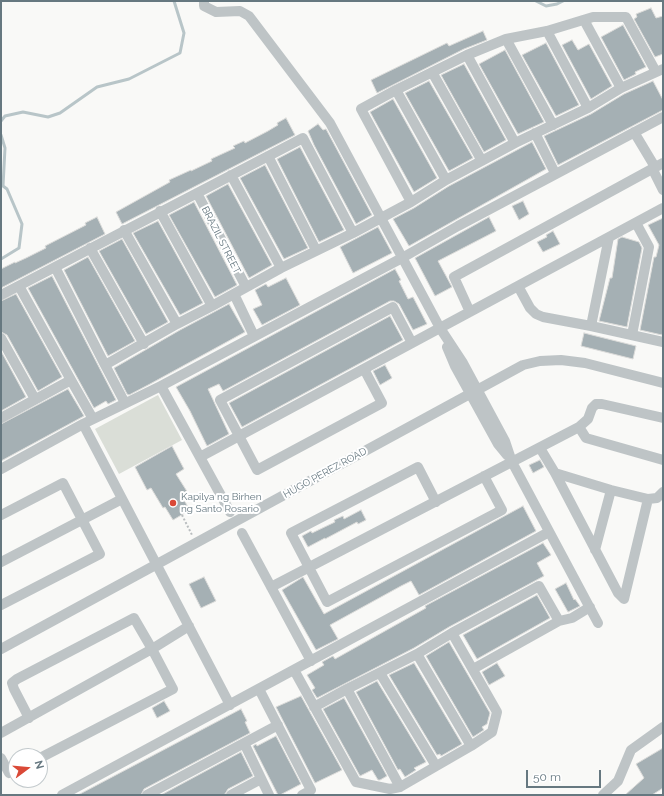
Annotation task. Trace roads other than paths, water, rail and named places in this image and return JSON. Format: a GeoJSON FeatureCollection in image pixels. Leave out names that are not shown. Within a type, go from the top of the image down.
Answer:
{"type":"FeatureCollection","features":[{"type":"Feature","properties":{"kind":"street"},"geometry":{"type":"LineString","coordinates":[[204,1],[204,6],[216,12],[240,11],[249,16],[330,123],[440,328],[455,366],[474,392],[498,444],[512,462],[598,623]]}},
{"type":"Feature","properties":{"kind":"street"},"geometry":{"type":"LineString","coordinates":[[105,365],[281,268],[353,233],[411,202],[446,180],[515,143],[588,108],[621,88],[660,71],[626,17],[593,17],[547,31],[506,39],[467,55],[361,109],[411,202]]}},
{"type":"Feature","properties":{"kind":"street"},"geometry":{"type":"LineString","coordinates":[[584,20],[621,88]]}},
{"type":"Feature","properties":{"kind":"street"},"geometry":{"type":"LineString","coordinates":[[547,31],[588,108]]}},
{"type":"Feature","properties":{"kind":"street"},"geometry":{"type":"LineString","coordinates":[[506,39],[552,125]]}},
{"type":"Feature","properties":{"kind":"street"},"geometry":{"type":"LineString","coordinates":[[467,55],[515,143]]}},
{"type":"Feature","properties":{"kind":"street"},"geometry":{"type":"LineString","coordinates":[[432,72],[482,161]]}},
{"type":"Feature","properties":{"kind":"street"},"geometry":{"type":"LineString","coordinates":[[396,90],[446,180]]}},
{"type":"Feature","properties":{"kind":"street"},"geometry":{"type":"LineString","coordinates":[[1,469],[83,424],[161,386],[402,258],[555,173],[663,117]]}},
{"type":"Feature","properties":{"kind":"street"},"geometry":{"type":"LineString","coordinates":[[634,132],[657,166],[663,190]]}},
{"type":"Feature","properties":{"kind":"street"},"geometry":{"type":"LineString","coordinates":[[535,133],[555,173]]}},
{"type":"Feature","properties":{"kind":"street"},"geometry":{"type":"LineString","coordinates":[[1,295],[303,138],[353,233]]}},
{"type":"Feature","properties":{"kind":"street"},"geometry":{"type":"LineString","coordinates":[[268,156],[316,250]]}},
{"type":"Feature","properties":{"kind":"street"},"geometry":{"type":"LineString","coordinates":[[470,312],[454,277],[657,166]]}},
{"type":"Feature","properties":{"kind":"street"},"geometry":{"type":"LineString","coordinates":[[231,175],[281,268]]}},
{"type":"Feature","properties":{"kind":"street","name":"BRAZIL STREET"},"geometry":{"type":"LineString","coordinates":[[197,193],[246,287]]}},
{"type":"Feature","properties":{"kind":"street"},"geometry":{"type":"LineString","coordinates":[[200,457],[663,208]]}},
{"type":"Feature","properties":{"kind":"street"},"geometry":{"type":"LineString","coordinates":[[160,211],[212,306]]}},
{"type":"Feature","properties":{"kind":"street"},"geometry":{"type":"LineString","coordinates":[[632,335],[650,247],[636,223]]}},
{"type":"Feature","properties":{"kind":"street"},"geometry":{"type":"LineString","coordinates":[[124,230],[177,324]]}},
{"type":"Feature","properties":{"kind":"street"},"geometry":{"type":"LineString","coordinates":[[592,326],[609,237]]}},
{"type":"Feature","properties":{"kind":"street"},"geometry":{"type":"LineString","coordinates":[[90,248],[144,344]]}},
{"type":"Feature","properties":{"kind":"street"},"geometry":{"type":"LineString","coordinates":[[55,267],[125,403]]}},
{"type":"Feature","properties":{"kind":"street"},"geometry":{"type":"LineString","coordinates":[[19,286],[93,419]]}},
{"type":"Feature","properties":{"kind":"street"},"geometry":{"type":"LineString","coordinates":[[518,286],[530,308],[536,314],[543,317],[663,342]]}},
{"type":"Feature","properties":{"kind":"street"},"geometry":{"type":"LineString","coordinates":[[234,294],[254,336]]}},
{"type":"Feature","properties":{"kind":"street"},"geometry":{"type":"LineString","coordinates":[[364,369],[382,403],[257,470],[220,400],[393,307],[412,343]]}},
{"type":"Feature","properties":{"kind":"street"},"geometry":{"type":"LineString","coordinates":[[1,338],[35,399]]}},
{"type":"Feature","properties":{"kind":"street","name":"HUGO PEREZ ROAD"},"geometry":{"type":"LineString","coordinates":[[1,650],[523,365],[540,361],[561,360],[585,364],[663,383]]}},
{"type":"Feature","properties":{"kind":"street"},"geometry":{"type":"LineString","coordinates":[[2,416],[71,380]]}},
{"type":"Feature","properties":{"kind":"street"},"geometry":{"type":"LineString","coordinates":[[161,386],[230,512]]}},
{"type":"Feature","properties":{"kind":"street"},"geometry":{"type":"LineString","coordinates":[[271,587],[579,427],[588,419],[592,408],[596,404],[602,404],[663,418]]}},
{"type":"Feature","properties":{"kind":"street"},"geometry":{"type":"LineString","coordinates":[[83,424],[230,705]]}},
{"type":"Feature","properties":{"kind":"street"},"geometry":{"type":"LineString","coordinates":[[579,427],[586,438],[663,460]]}},
{"type":"Feature","properties":{"kind":"street"},"geometry":{"type":"LineString","coordinates":[[540,448],[555,473],[594,550],[618,593],[624,598],[648,499]]}},
{"type":"Feature","properties":{"kind":"street"},"geometry":{"type":"LineString","coordinates":[[436,502],[418,467],[291,533],[327,602],[502,510],[484,476]]}},
{"type":"Feature","properties":{"kind":"street"},"geometry":{"type":"LineString","coordinates":[[555,473],[611,490],[648,499],[657,498],[663,492]]}},
{"type":"Feature","properties":{"kind":"street"},"geometry":{"type":"LineString","coordinates":[[1,515],[63,483],[100,554],[1,605]]}},
{"type":"Feature","properties":{"kind":"street"},"geometry":{"type":"LineString","coordinates":[[594,550],[611,490]]}},
{"type":"Feature","properties":{"kind":"street"},"geometry":{"type":"LineString","coordinates":[[1,562],[122,499]]}},
{"type":"Feature","properties":{"kind":"street"},"geometry":{"type":"LineString","coordinates":[[62,795],[549,532]]}},
{"type":"Feature","properties":{"kind":"street"},"geometry":{"type":"LineString","coordinates":[[242,533],[312,661]]}},
{"type":"Feature","properties":{"kind":"street"},"geometry":{"type":"LineString","coordinates":[[314,707],[417,654],[452,633],[539,586],[559,621]]}},
{"type":"Feature","properties":{"kind":"street"},"geometry":{"type":"LineString","coordinates":[[473,669],[559,621],[572,618],[590,607]]}},
{"type":"Feature","properties":{"kind":"street"},"geometry":{"type":"LineString","coordinates":[[30,718],[12,683],[134,618],[173,690],[48,754]]}},
{"type":"Feature","properties":{"kind":"street"},"geometry":{"type":"LineString","coordinates":[[1,733],[152,649],[189,626]]}},
{"type":"Feature","properties":{"kind":"street"},"geometry":{"type":"LineString","coordinates":[[294,670],[356,782],[390,789],[400,787],[471,746],[492,732],[497,712],[452,633]]}},
{"type":"Feature","properties":{"kind":"street"},"geometry":{"type":"LineString","coordinates":[[417,654],[471,746]]}},
{"type":"Feature","properties":{"kind":"street"},"geometry":{"type":"LineString","coordinates":[[380,673],[436,766]]}},
{"type":"Feature","properties":{"kind":"street"},"geometry":{"type":"LineString","coordinates":[[259,689],[312,790],[302,795]]}},
{"type":"Feature","properties":{"kind":"street"},"geometry":{"type":"LineString","coordinates":[[347,689],[400,787]]}},
{"type":"Feature","properties":{"kind":"street"},"geometry":{"type":"LineString","coordinates":[[147,795],[278,726]]}},
{"type":"Feature","properties":{"kind":"street"},"geometry":{"type":"LineString","coordinates":[[603,795],[618,781],[631,750],[663,727]]}},
{"type":"Feature","properties":{"kind":"street"},"geometry":{"type":"LineString","coordinates":[[244,743],[269,795]]}},
{"type":"Feature","properties":{"kind":"street"},"geometry":{"type":"LineString","coordinates":[[1,758],[8,771]]}},
{"type":"Feature","properties":{"kind":"street"},"geometry":{"type":"LineString","coordinates":[[231,795],[262,779]]}},
{"type":"Feature","properties":{"kind":"waterway"},"geometry":{"type":"LineString","coordinates":[[1,121],[5,116],[23,112],[48,117],[60,113],[97,87],[129,79],[180,53],[184,33],[174,1]]}},
{"type":"Feature","properties":{"kind":"waterway"},"geometry":{"type":"LineString","coordinates":[[536,1],[546,6],[563,1]]}},
{"type":"Feature","properties":{"kind":"waterway"},"geometry":{"type":"LineString","coordinates":[[1,135],[5,148],[3,186],[7,189],[22,224],[19,248],[1,259]]}},
{"type":"Feature","properties":{"kind":"place","name":"Kapilya ng Birhen ng Santo Rosario"},"geometry":{"type":"Point","coordinates":[173,503]}}]}
